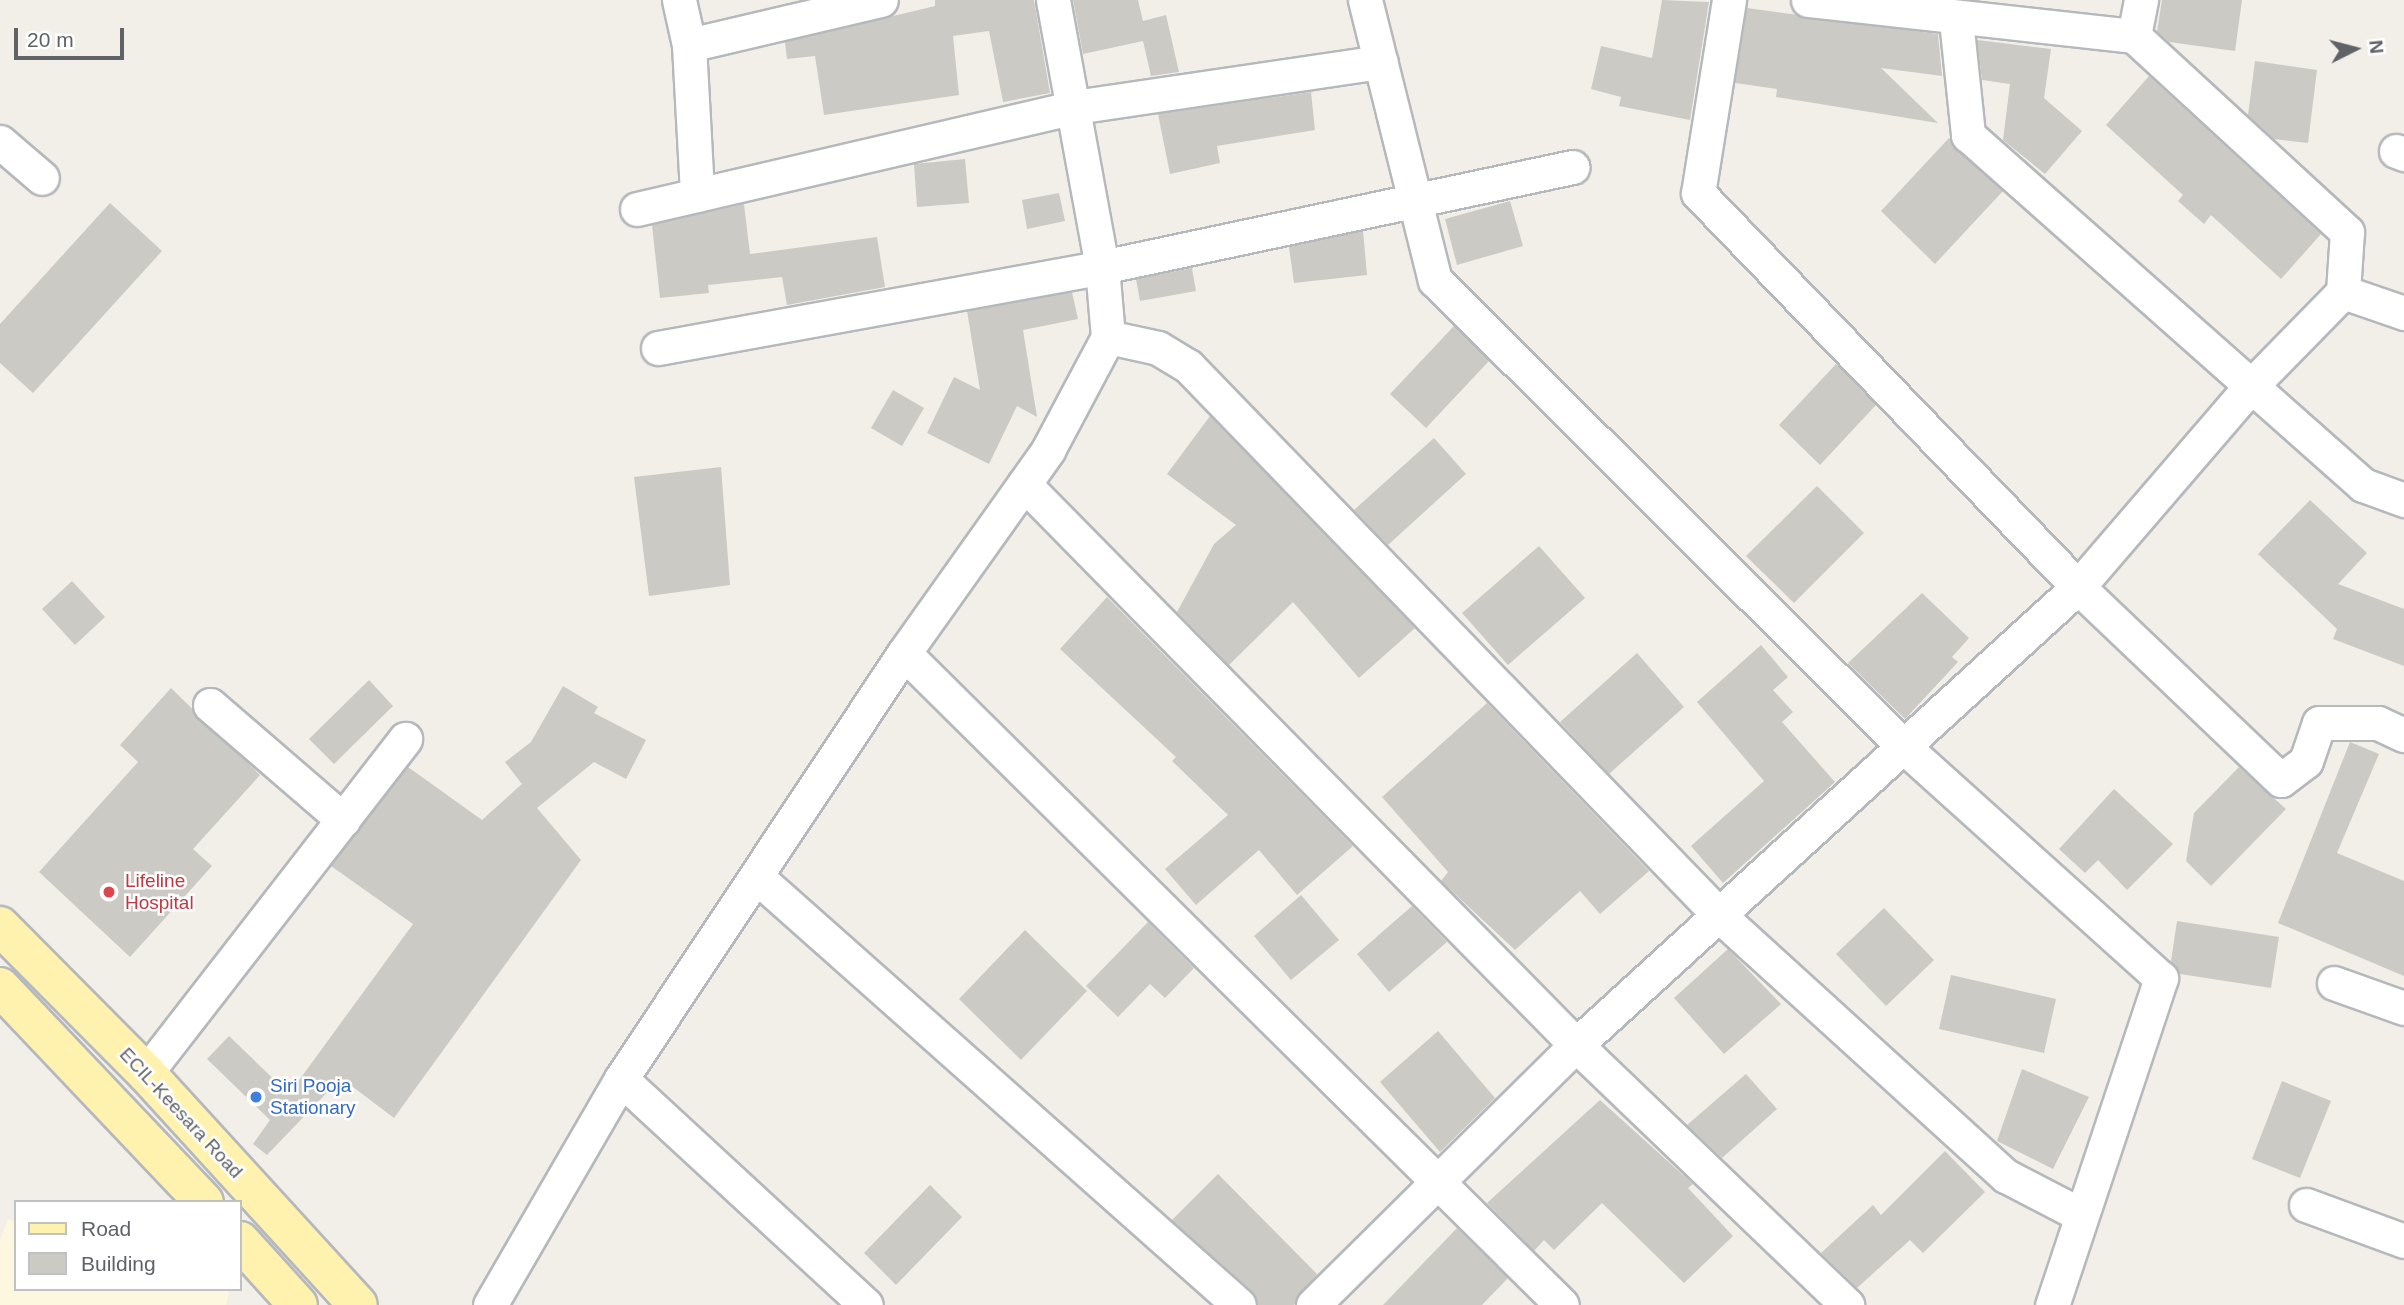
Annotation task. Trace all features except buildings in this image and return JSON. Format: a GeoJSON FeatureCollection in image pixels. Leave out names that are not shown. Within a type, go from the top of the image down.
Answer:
{"type":"FeatureCollection","features":[{"type":"Feature","properties":{"kind":"main road","name":"ECIL-Keesara Road"},"geometry":{"type":"LineString","coordinates":[[0,926],[146,1073],[358,1305]]}},
{"type":"Feature","properties":{"kind":"main road"},"geometry":{"type":"LineString","coordinates":[[0,987],[202,1200]]}},
{"type":"Feature","properties":{"kind":"main road"},"geometry":{"type":"LineString","coordinates":[[242,1243],[298,1305]]}},
{"type":"Feature","properties":{"kind":"street"},"geometry":{"type":"LineString","coordinates":[[679,0],[689,45],[697,195]]}},
{"type":"Feature","properties":{"kind":"street"},"geometry":{"type":"LineString","coordinates":[[689,45],[829,6],[881,0]]}},
{"type":"Feature","properties":{"kind":"street"},"geometry":{"type":"LineString","coordinates":[[490,1305],[621,1079],[758,878],[904,653],[1024,484],[1108,337],[1102,267],[1075,107],[1053,0]]}},
{"type":"Feature","properties":{"kind":"street"},"geometry":{"type":"LineString","coordinates":[[1365,0],[1435,280],[1903,746],[2161,978],[2079,1214],[2052,1305]]}},
{"type":"Feature","properties":{"kind":"street"},"geometry":{"type":"LineString","coordinates":[[1729,0],[1698,193],[2078,587],[2281,780],[2306,761],[2319,723],[2378,723],[2404,734]]}},
{"type":"Feature","properties":{"kind":"street"},"geometry":{"type":"LineString","coordinates":[[1313,1305],[1576,1045],[1721,916],[2078,587],[2250,387],[2343,292],[2347,232],[2134,36],[1956,20],[1808,0]]}},
{"type":"Feature","properties":{"kind":"street"},"geometry":{"type":"LineString","coordinates":[[2134,36],[2141,0]]}},
{"type":"Feature","properties":{"kind":"street"},"geometry":{"type":"LineString","coordinates":[[1956,20],[1968,135],[2363,485],[2404,500]]}},
{"type":"Feature","properties":{"kind":"street"},"geometry":{"type":"LineString","coordinates":[[637,209],[1075,107],[1381,62]]}},
{"type":"Feature","properties":{"kind":"street"},"geometry":{"type":"LineString","coordinates":[[0,142],[42,178]]}},
{"type":"Feature","properties":{"kind":"street"},"geometry":{"type":"LineString","coordinates":[[657,348],[1102,267],[1415,203],[1572,167]]}},
{"type":"Feature","properties":{"kind":"street"},"geometry":{"type":"LineString","coordinates":[[2343,292],[2404,313]]}},
{"type":"Feature","properties":{"kind":"street"},"geometry":{"type":"LineString","coordinates":[[1108,337],[1158,348],[1188,366],[1721,916],[2006,1175],[2079,1214]]}},
{"type":"Feature","properties":{"kind":"street"},"geometry":{"type":"LineString","coordinates":[[1024,484],[1576,1045],[1847,1305]]}},
{"type":"Feature","properties":{"kind":"street"},"geometry":{"type":"LineString","coordinates":[[904,653],[1562,1305]]}},
{"type":"Feature","properties":{"kind":"street"},"geometry":{"type":"LineString","coordinates":[[210,705],[343,820]]}},
{"type":"Feature","properties":{"kind":"street"},"geometry":{"type":"LineString","coordinates":[[146,1073],[405,739]]}},
{"type":"Feature","properties":{"kind":"street"},"geometry":{"type":"LineString","coordinates":[[758,878],[1239,1305]]}},
{"type":"Feature","properties":{"kind":"street"},"geometry":{"type":"LineString","coordinates":[[2334,983],[2404,1008]]}},
{"type":"Feature","properties":{"kind":"street"},"geometry":{"type":"LineString","coordinates":[[621,1079],[866,1305]]}},
{"type":"Feature","properties":{"kind":"street"},"geometry":{"type":"LineString","coordinates":[[2306,1205],[2404,1241]]}},
{"type":"Feature","properties":{"kind":"shaded area"},"geometry":{"type":"Polygon","coordinates":[[[8,1219],[14,1221],[14,1291],[226,1291],[229,1292],[226,1305],[0,1305],[0,1240],[8,1219]]]}},
{"type":"Feature","properties":{"kind":"place","name":"Lifeline Hospital"},"geometry":{"type":"Point","coordinates":[109,892]}},
{"type":"Feature","properties":{"kind":"place","name":"Siri Pooja Stationary"},"geometry":{"type":"Point","coordinates":[256,1097]}}]}
